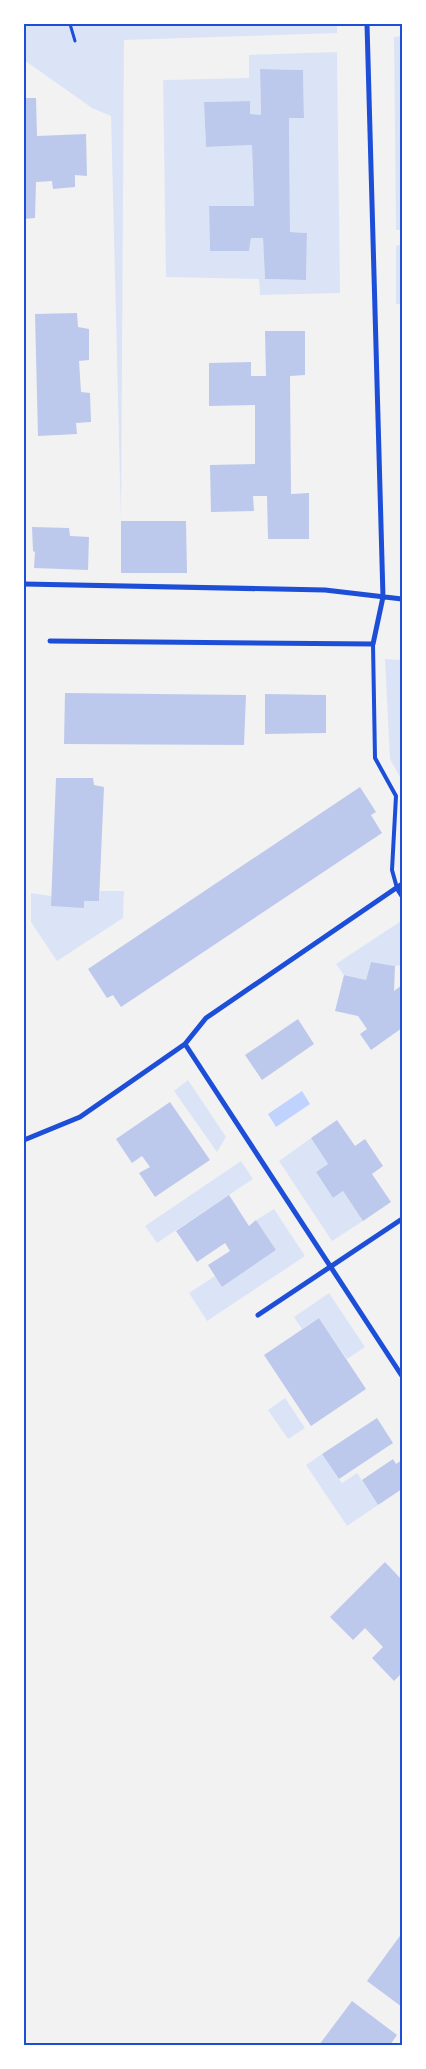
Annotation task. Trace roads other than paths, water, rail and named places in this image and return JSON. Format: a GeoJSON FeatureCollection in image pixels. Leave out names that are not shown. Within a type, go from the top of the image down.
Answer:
{"type":"FeatureCollection","features":[{"type":"Feature","properties":{"kind":"street"},"geometry":{"type":"LineString","coordinates":[[50,640],[373,644],[383,597],[366,24]]}},
{"type":"Feature","properties":{"kind":"street"},"geometry":{"type":"LineString","coordinates":[[24,584],[325,590],[402,599]]}},
{"type":"Feature","properties":{"kind":"street"},"geometry":{"type":"LineString","coordinates":[[24,1140],[80,1117],[185,1044],[206,1018],[402,884]]}},
{"type":"Feature","properties":{"kind":"street"},"geometry":{"type":"LineString","coordinates":[[397,888],[402,896]]}},
{"type":"Feature","properties":{"kind":"street"},"geometry":{"type":"LineString","coordinates":[[185,1044],[402,1376]]}},
{"type":"Feature","properties":{"kind":"street"},"geometry":{"type":"LineString","coordinates":[[258,1316],[402,1219]]}},
{"type":"Feature","properties":{"kind":"lane"},"geometry":{"type":"LineString","coordinates":[[373,644],[375,758],[396,796],[392,870],[397,888]]}},
{"type":"Feature","properties":{"kind":"water"},"geometry":{"type":"Polygon","coordinates":[[[302,1091],[310,1104],[276,1127],[268,1114],[302,1091]]]}}]}
